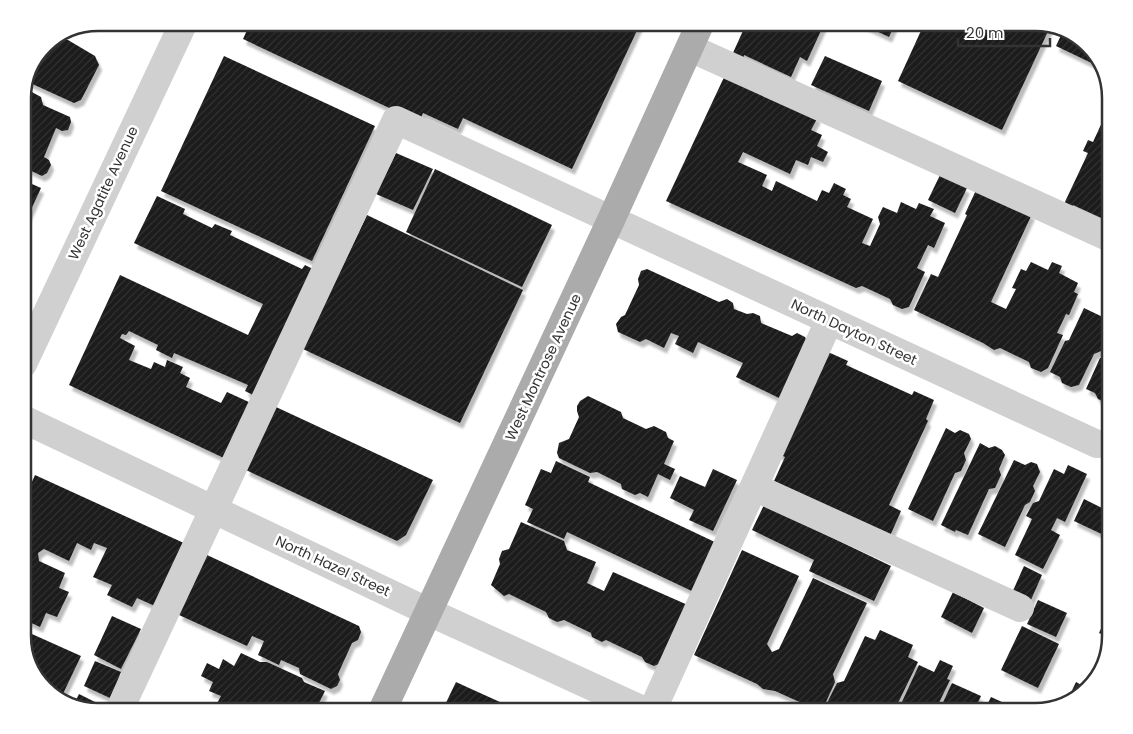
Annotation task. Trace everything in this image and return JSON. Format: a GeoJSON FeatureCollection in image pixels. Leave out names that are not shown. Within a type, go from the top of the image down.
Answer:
{"type":"FeatureCollection","features":[{"type":"Feature","properties":{"kind":"main road","name":"West Montrose Avenue"},"geometry":{"type":"LineString","coordinates":[[386,703],[697,31]]}},
{"type":"Feature","properties":{"kind":"street","name":"West Agatite Avenue"},"geometry":{"type":"LineString","coordinates":[[31,347],[180,31]]}},
{"type":"Feature","properties":{"kind":"street"},"geometry":{"type":"LineString","coordinates":[[690,48],[1102,234]]}},
{"type":"Feature","properties":{"kind":"street","name":"North Dayton Street"},"geometry":{"type":"LineString","coordinates":[[213,509],[396,120],[1097,444]]}},
{"type":"Feature","properties":{"kind":"street"},"geometry":{"type":"LineString","coordinates":[[656,703],[829,321]]}},
{"type":"Feature","properties":{"kind":"street","name":"North Hazel Street"},"geometry":{"type":"LineString","coordinates":[[31,423],[626,703]]}},
{"type":"Feature","properties":{"kind":"street"},"geometry":{"type":"LineString","coordinates":[[754,487],[1020,608]]}},
{"type":"Feature","properties":{"kind":"street"},"geometry":{"type":"LineString","coordinates":[[123,703],[213,509]]}},
{"type":"Feature","properties":{"kind":"building"},"geometry":{"type":"Polygon","coordinates":[[[247,31],[637,31],[572,169],[463,118],[458,129],[423,113],[419,122],[243,39],[247,31]]]}},
{"type":"Feature","properties":{"kind":"building"},"geometry":{"type":"Polygon","coordinates":[[[743,31],[821,31],[807,61],[800,57],[791,77],[744,55],[743,60],[732,55],[743,31]]]}},
{"type":"Feature","properties":{"kind":"building"},"geometry":{"type":"Polygon","coordinates":[[[876,31],[892,31],[889,37],[876,31]]]}},
{"type":"Feature","properties":{"kind":"building"},"geometry":{"type":"Polygon","coordinates":[[[921,31],[1035,31],[1047,33],[1002,130],[898,81],[921,31]]]}},
{"type":"Feature","properties":{"kind":"building"},"geometry":{"type":"Polygon","coordinates":[[[1060,37],[1064,38],[1079,48],[1091,63],[1056,46],[1060,37]]]}},
{"type":"Feature","properties":{"kind":"building"},"geometry":{"type":"Polygon","coordinates":[[[66,40],[95,56],[99,65],[81,100],[74,103],[33,84],[38,69],[45,58],[54,48],[66,40]]]}},
{"type":"Feature","properties":{"kind":"building"},"geometry":{"type":"Polygon","coordinates":[[[224,56],[375,126],[312,261],[161,191],[224,56]]]}},
{"type":"Feature","properties":{"kind":"building"},"geometry":{"type":"Polygon","coordinates":[[[825,56],[882,81],[869,111],[811,85],[825,56]]]}},
{"type":"Feature","properties":{"kind":"building"},"geometry":{"type":"Polygon","coordinates":[[[726,73],[818,117],[811,130],[822,135],[817,146],[828,152],[823,162],[811,157],[808,165],[796,160],[790,174],[743,152],[738,162],[767,175],[762,186],[772,191],[776,181],[817,201],[822,190],[829,193],[834,183],[846,189],[843,195],[851,199],[847,207],[873,219],[862,243],[870,246],[880,224],[878,217],[883,207],[897,213],[901,202],[916,209],[919,203],[934,209],[930,216],[945,223],[934,248],[928,245],[917,268],[925,272],[909,307],[902,309],[893,305],[890,299],[862,286],[856,288],[666,201],[726,73]]]}},
{"type":"Feature","properties":{"kind":"building"},"geometry":{"type":"Polygon","coordinates":[[[32,92],[41,97],[43,105],[70,117],[71,122],[68,130],[62,131],[56,128],[44,157],[49,160],[51,165],[47,173],[42,176],[31,171],[32,92]]]}},
{"type":"Feature","properties":{"kind":"building"},"geometry":{"type":"Polygon","coordinates":[[[1102,122],[1102,218],[1073,205],[1072,208],[1064,204],[1088,153],[1083,151],[1088,140],[1093,142],[1102,122]]]}},
{"type":"Feature","properties":{"kind":"building"},"geometry":{"type":"Polygon","coordinates":[[[396,153],[433,169],[413,210],[376,194],[396,153]]]}},
{"type":"Feature","properties":{"kind":"building"},"geometry":{"type":"Polygon","coordinates":[[[435,169],[552,225],[522,287],[406,232],[435,169]]]}},
{"type":"Feature","properties":{"kind":"building"},"geometry":{"type":"Polygon","coordinates":[[[940,175],[967,188],[955,213],[928,200],[940,175]]]}},
{"type":"Feature","properties":{"kind":"building"},"geometry":{"type":"Polygon","coordinates":[[[31,184],[41,188],[31,210],[31,184]]]}},
{"type":"Feature","properties":{"kind":"building"},"geometry":{"type":"Polygon","coordinates":[[[977,188],[1032,214],[991,302],[1006,309],[1016,289],[1012,288],[1021,269],[1026,271],[1031,262],[1048,270],[1052,262],[1062,266],[1059,273],[1078,283],[1074,292],[1078,294],[1069,315],[1066,314],[1057,333],[1063,335],[1048,368],[1041,372],[1031,368],[1029,362],[1000,348],[994,350],[914,310],[931,274],[938,277],[967,215],[965,214],[977,188]]]}},
{"type":"Feature","properties":{"kind":"building"},"geometry":{"type":"Polygon","coordinates":[[[157,196],[185,209],[183,214],[212,228],[215,224],[232,231],[230,235],[302,269],[305,265],[315,270],[255,396],[245,391],[248,385],[174,353],[172,358],[156,350],[158,345],[129,331],[126,335],[122,334],[120,338],[135,346],[129,360],[151,369],[154,362],[165,367],[167,360],[183,367],[180,373],[190,378],[186,387],[221,403],[227,392],[251,403],[226,459],[69,385],[120,275],[248,335],[263,304],[134,243],[157,196]]]}},
{"type":"Feature","properties":{"kind":"building"},"geometry":{"type":"Polygon","coordinates":[[[367,215],[523,290],[460,423],[303,349],[367,215]]]}},
{"type":"Feature","properties":{"kind":"building"},"geometry":{"type":"Polygon","coordinates":[[[647,269],[719,302],[727,299],[733,303],[734,309],[760,316],[761,323],[792,336],[797,333],[805,337],[808,343],[781,399],[736,377],[743,363],[698,342],[693,353],[675,344],[679,336],[671,333],[664,348],[646,339],[640,342],[618,332],[616,324],[625,315],[639,285],[638,279],[641,271],[647,269]]]}},
{"type":"Feature","properties":{"kind":"building"},"geometry":{"type":"Polygon","coordinates":[[[1084,308],[1102,317],[1101,351],[1094,354],[1079,385],[1071,387],[1062,383],[1060,377],[1050,372],[1065,341],[1069,340],[1084,308]]]}},
{"type":"Feature","properties":{"kind":"building"},"geometry":{"type":"Polygon","coordinates":[[[828,352],[848,361],[846,365],[912,395],[914,391],[934,400],[926,419],[928,421],[889,505],[901,511],[890,536],[774,481],[785,457],[775,452],[828,352]]]}},
{"type":"Feature","properties":{"kind":"building"},"geometry":{"type":"Polygon","coordinates":[[[1100,358],[1102,358],[1102,401],[1098,399],[1095,393],[1086,389],[1100,358]]]}},
{"type":"Feature","properties":{"kind":"building"},"geometry":{"type":"Polygon","coordinates":[[[588,396],[621,412],[623,418],[646,429],[654,426],[666,432],[668,438],[674,441],[664,464],[675,469],[670,480],[658,474],[648,497],[640,493],[635,495],[622,489],[621,484],[597,472],[590,473],[559,458],[557,453],[559,443],[569,439],[579,417],[577,406],[580,401],[588,396]]]}},
{"type":"Feature","properties":{"kind":"building"},"geometry":{"type":"Polygon","coordinates":[[[276,407],[433,480],[406,535],[397,541],[246,470],[276,407]]]}},
{"type":"Feature","properties":{"kind":"building"},"geometry":{"type":"Polygon","coordinates":[[[946,428],[955,433],[960,430],[969,434],[971,439],[964,453],[966,460],[961,471],[955,473],[933,521],[908,509],[946,428]]]}},
{"type":"Feature","properties":{"kind":"building"},"geometry":{"type":"Polygon","coordinates":[[[980,443],[989,448],[995,446],[1002,450],[1005,455],[999,469],[1001,475],[995,488],[989,489],[968,535],[956,530],[955,532],[941,525],[980,443]]]}},
{"type":"Feature","properties":{"kind":"building"},"geometry":{"type":"Polygon","coordinates":[[[1014,460],[1025,465],[1031,462],[1037,464],[1040,472],[1033,486],[1035,491],[1030,502],[1025,505],[1005,547],[978,534],[1014,460]]]}},
{"type":"Feature","properties":{"kind":"building"},"geometry":{"type":"Polygon","coordinates":[[[556,461],[590,477],[588,482],[719,544],[696,593],[567,532],[564,539],[527,522],[533,509],[525,505],[541,469],[551,473],[556,461]]]}},
{"type":"Feature","properties":{"kind":"building"},"geometry":{"type":"Polygon","coordinates":[[[1068,465],[1087,474],[1065,522],[1057,518],[1051,530],[1060,535],[1043,569],[1015,555],[1032,519],[1026,516],[1033,503],[1039,501],[1054,469],[1064,474],[1068,465]]]}},
{"type":"Feature","properties":{"kind":"building"},"geometry":{"type":"Polygon","coordinates":[[[713,469],[737,480],[713,531],[689,520],[694,510],[670,498],[680,476],[705,487],[713,469]]]}},
{"type":"Feature","properties":{"kind":"building"},"geometry":{"type":"Polygon","coordinates":[[[35,475],[186,544],[157,607],[137,598],[132,607],[107,595],[112,585],[93,577],[107,548],[94,543],[91,550],[77,543],[69,561],[44,549],[38,553],[39,561],[65,573],[59,588],[69,592],[57,617],[46,613],[40,627],[31,623],[31,484],[35,475]]]}},
{"type":"Feature","properties":{"kind":"building"},"geometry":{"type":"Polygon","coordinates":[[[1084,499],[1102,508],[1102,534],[1074,521],[1084,499]]]}},
{"type":"Feature","properties":{"kind":"building"},"geometry":{"type":"Polygon","coordinates":[[[764,505],[891,566],[874,601],[809,571],[814,560],[752,530],[764,505]]]}},
{"type":"Feature","properties":{"kind":"building"},"geometry":{"type":"Polygon","coordinates":[[[521,522],[564,541],[567,550],[596,562],[587,583],[604,591],[613,572],[690,606],[661,663],[654,666],[645,662],[642,657],[606,640],[602,642],[592,637],[591,633],[564,620],[557,622],[549,618],[546,612],[509,594],[504,596],[491,585],[500,564],[499,559],[502,551],[509,549],[521,522]]]}},
{"type":"Feature","properties":{"kind":"building"},"geometry":{"type":"Polygon","coordinates":[[[742,550],[799,576],[767,644],[772,652],[779,649],[813,578],[867,603],[833,674],[835,682],[826,703],[802,703],[775,691],[763,689],[757,684],[694,655],[742,550]]]}},
{"type":"Feature","properties":{"kind":"building"},"geometry":{"type":"Polygon","coordinates":[[[207,555],[359,626],[361,632],[358,640],[352,643],[338,674],[340,680],[337,686],[331,689],[300,674],[299,668],[281,660],[279,665],[258,655],[264,641],[252,636],[247,646],[179,615],[207,555]]]}},
{"type":"Feature","properties":{"kind":"building"},"geometry":{"type":"Polygon","coordinates":[[[1024,566],[1042,575],[1030,602],[1012,593],[1024,566]]]}},
{"type":"Feature","properties":{"kind":"building"},"geometry":{"type":"Polygon","coordinates":[[[953,592],[984,608],[972,633],[941,617],[953,592]]]}},
{"type":"Feature","properties":{"kind":"building"},"geometry":{"type":"Polygon","coordinates":[[[1038,600],[1067,613],[1056,637],[1027,624],[1038,600]]]}},
{"type":"Feature","properties":{"kind":"building"},"geometry":{"type":"Polygon","coordinates":[[[112,616],[141,629],[121,669],[94,655],[112,616]]]}},
{"type":"Feature","properties":{"kind":"building"},"geometry":{"type":"Polygon","coordinates":[[[1022,626],[1059,644],[1038,688],[1001,670],[1022,626]]]}},
{"type":"Feature","properties":{"kind":"building"},"geometry":{"type":"Polygon","coordinates":[[[880,630],[913,645],[908,657],[918,662],[898,703],[827,703],[837,683],[844,681],[865,636],[875,640],[880,630]]]}},
{"type":"Feature","properties":{"kind":"building"},"geometry":{"type":"Polygon","coordinates":[[[31,634],[81,656],[64,693],[48,680],[40,669],[35,657],[31,634]]]}},
{"type":"Feature","properties":{"kind":"building"},"geometry":{"type":"Polygon","coordinates":[[[241,653],[260,662],[267,662],[325,691],[319,703],[217,703],[221,696],[209,691],[213,682],[201,676],[207,663],[219,669],[223,659],[234,666],[241,653]]]}},
{"type":"Feature","properties":{"kind":"building"},"geometry":{"type":"Polygon","coordinates":[[[940,660],[953,666],[947,679],[950,680],[939,703],[901,703],[919,665],[934,672],[940,660]]]}},
{"type":"Feature","properties":{"kind":"building"},"geometry":{"type":"Polygon","coordinates":[[[95,661],[121,672],[110,698],[84,686],[95,661]]]}},
{"type":"Feature","properties":{"kind":"building"},"geometry":{"type":"Polygon","coordinates":[[[456,682],[502,703],[446,703],[456,682]]]}},
{"type":"Feature","properties":{"kind":"building"},"geometry":{"type":"Polygon","coordinates":[[[1076,682],[1080,684],[1072,691],[1076,682]]]}},
{"type":"Feature","properties":{"kind":"building"},"geometry":{"type":"Polygon","coordinates":[[[952,683],[981,696],[978,703],[943,703],[952,683]]]}},
{"type":"Feature","properties":{"kind":"building"},"geometry":{"type":"Polygon","coordinates":[[[79,694],[97,703],[90,702],[77,699],[79,694]]]}},
{"type":"Feature","properties":{"kind":"building"},"geometry":{"type":"Polygon","coordinates":[[[991,697],[1004,703],[988,703],[991,697]]]}}]}
